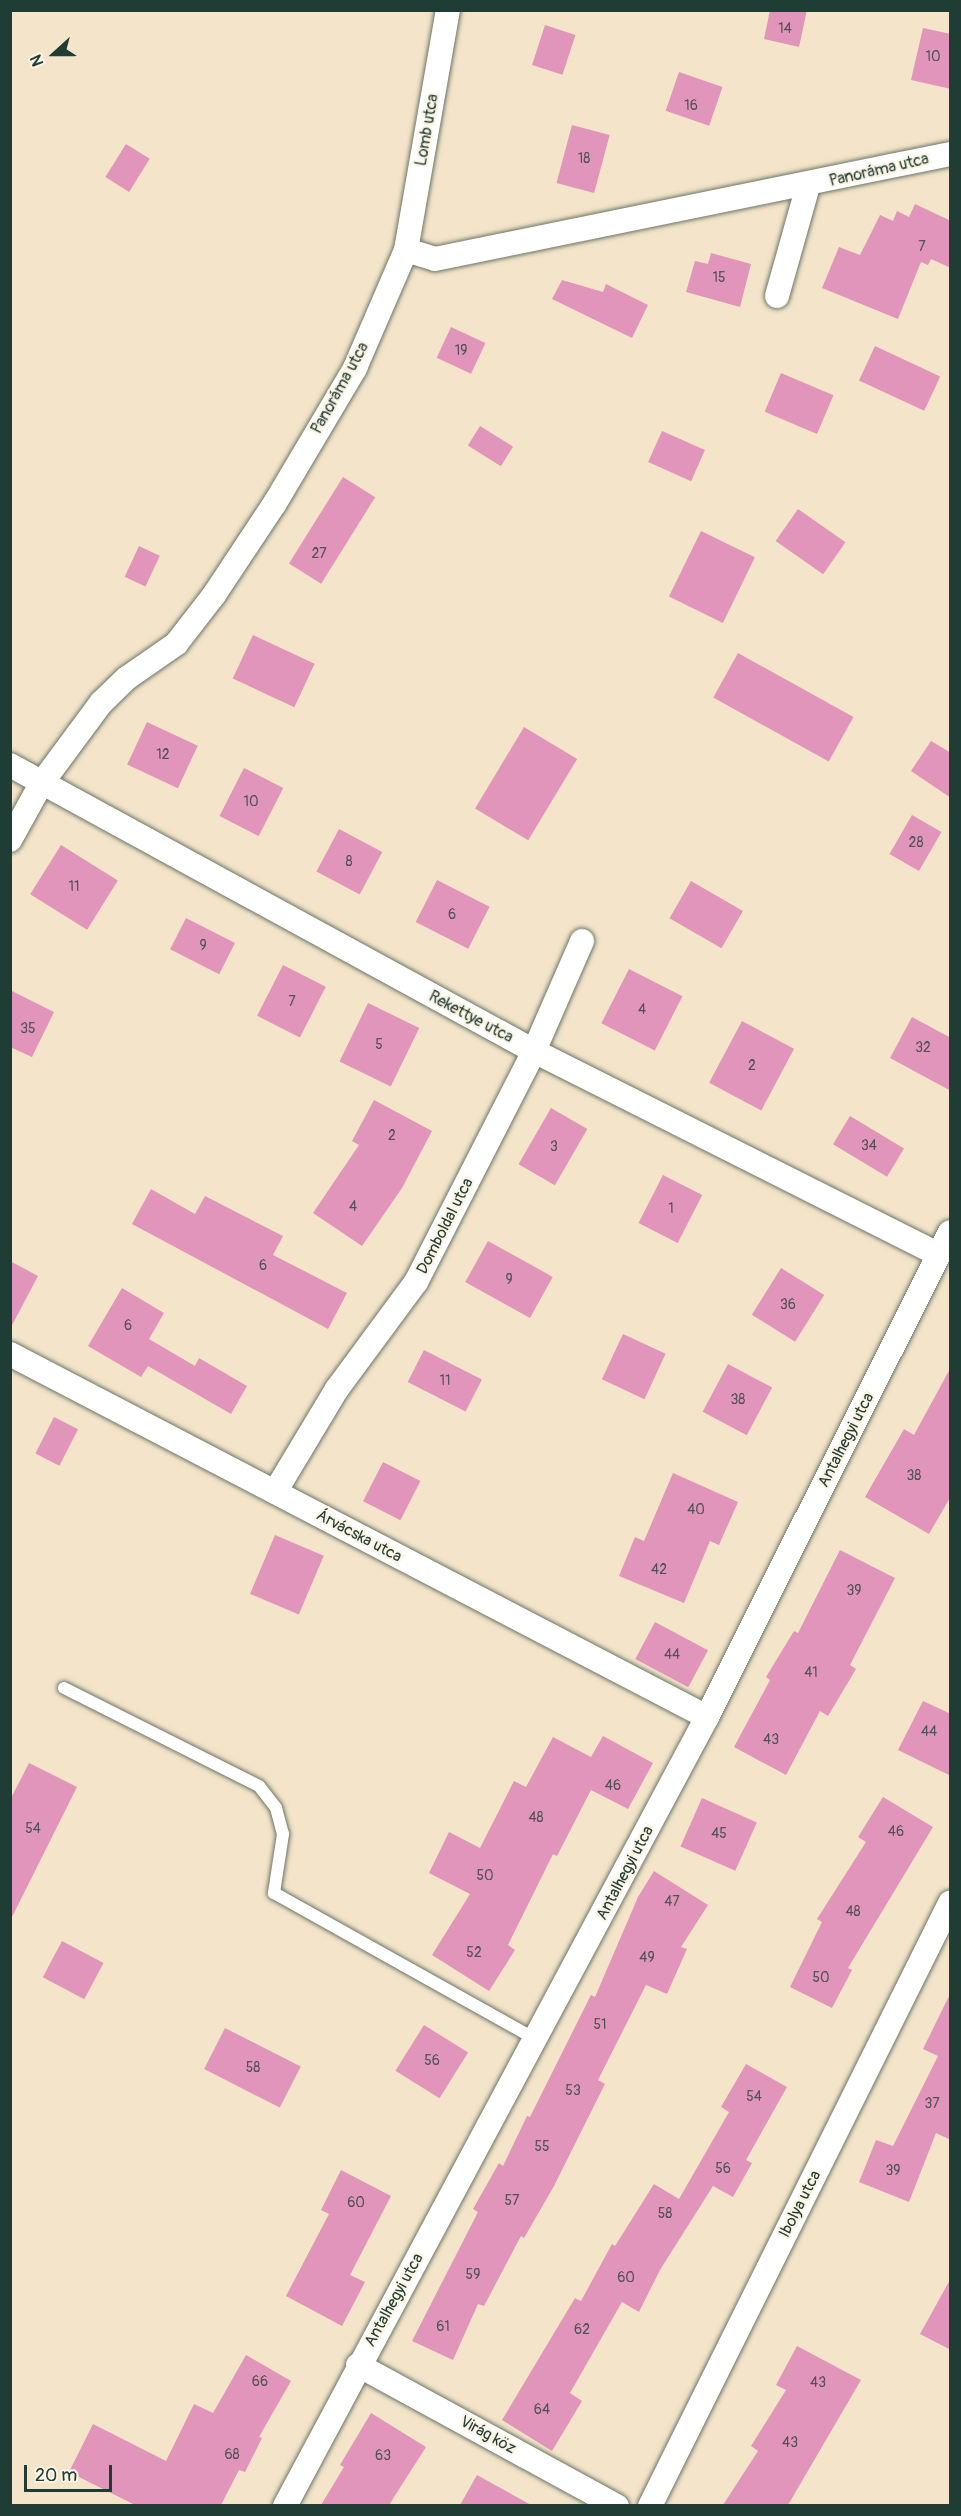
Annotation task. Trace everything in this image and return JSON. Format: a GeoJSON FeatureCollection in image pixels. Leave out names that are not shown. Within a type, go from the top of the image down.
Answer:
{"type":"FeatureCollection","features":[{"type":"Feature","properties":{"kind":"street","name":"Lomb utca"},"geometry":{"type":"LineString","coordinates":[[406,249],[448,10]]}},
{"type":"Feature","properties":{"kind":"street","name":"Panoráma utca"},"geometry":{"type":"LineString","coordinates":[[10,840],[41,784],[101,703],[127,678],[176,644],[214,595],[275,503],[355,368],[406,249],[435,259],[808,186],[951,154]]}},
{"type":"Feature","properties":{"kind":"street","name":"Panoráma utca"},"geometry":{"type":"LineString","coordinates":[[777,296],[808,186]]}},
{"type":"Feature","properties":{"kind":"street","name":"Rekettye utca"},"geometry":{"type":"LineString","coordinates":[[10,765],[41,784],[534,1051],[938,1254]]}},
{"type":"Feature","properties":{"kind":"street","name":"Domboldal utca"},"geometry":{"type":"LineString","coordinates":[[275,1492],[338,1389],[417,1282],[534,1051],[582,941]]}},
{"type":"Feature","properties":{"kind":"street","name":"Antalhegyi utca"},"geometry":{"type":"LineString","coordinates":[[285,2505],[358,2365],[537,2040],[707,1717],[951,1232]]}},
{"type":"Feature","properties":{"kind":"street","name":"Árvácska utca"},"geometry":{"type":"LineString","coordinates":[[10,1354],[707,1717]]}},
{"type":"Feature","properties":{"kind":"street","name":"Ibolya utca"},"geometry":{"type":"LineString","coordinates":[[650,2505],[951,1903]]}},
{"type":"Feature","properties":{"kind":"street","name":"Virág köz"},"geometry":{"type":"LineString","coordinates":[[358,2365],[617,2505]]}},
{"type":"Feature","properties":{"kind":"lane"},"geometry":{"type":"LineString","coordinates":[[64,1689],[259,1786],[276,1808],[284,1834],[274,1893],[537,2040]]}},
{"type":"Feature","properties":{"kind":"building"},"geometry":{"type":"Polygon","coordinates":[[[770,10],[807,10],[799,47],[764,39],[770,10]]]}},
{"type":"Feature","properties":{"kind":"building"},"geometry":{"type":"Polygon","coordinates":[[[545,25],[575,35],[562,75],[532,65],[545,25]]]}},
{"type":"Feature","properties":{"kind":"building"},"geometry":{"type":"Polygon","coordinates":[[[923,28],[951,34],[951,89],[911,80],[923,28]]]}},
{"type":"Feature","properties":{"kind":"building"},"geometry":{"type":"Polygon","coordinates":[[[679,72],[722,87],[709,126],[666,111],[679,72]]]}},
{"type":"Feature","properties":{"kind":"building"},"geometry":{"type":"Polygon","coordinates":[[[572,125],[610,135],[594,193],[556,183],[572,125]]]}},
{"type":"Feature","properties":{"kind":"building"},"geometry":{"type":"Polygon","coordinates":[[[126,144],[150,159],[129,192],[105,177],[126,144]]]}},
{"type":"Feature","properties":{"kind":"building"},"geometry":{"type":"Polygon","coordinates":[[[915,204],[951,221],[951,268],[931,259],[928,265],[921,262],[898,319],[822,288],[839,247],[860,255],[880,215],[893,221],[897,211],[909,217],[915,204]]]}},
{"type":"Feature","properties":{"kind":"building"},"geometry":{"type":"Polygon","coordinates":[[[711,253],[751,264],[740,307],[686,292],[695,261],[708,264],[711,253]]]}},
{"type":"Feature","properties":{"kind":"building"},"geometry":{"type":"Polygon","coordinates":[[[562,280],[603,292],[606,284],[648,305],[632,338],[552,299],[562,280]]]}},
{"type":"Feature","properties":{"kind":"building"},"geometry":{"type":"Polygon","coordinates":[[[451,327],[485,343],[471,374],[437,358],[451,327]]]}},
{"type":"Feature","properties":{"kind":"building"},"geometry":{"type":"Polygon","coordinates":[[[875,346],[940,376],[924,411],[859,380],[875,346]]]}},
{"type":"Feature","properties":{"kind":"building"},"geometry":{"type":"Polygon","coordinates":[[[781,373],[833,395],[817,434],[765,412],[781,373]]]}},
{"type":"Feature","properties":{"kind":"building"},"geometry":{"type":"Polygon","coordinates":[[[480,426],[513,447],[501,466],[468,446],[480,426]]]}},
{"type":"Feature","properties":{"kind":"building"},"geometry":{"type":"Polygon","coordinates":[[[662,431],[705,450],[691,481],[648,462],[662,431]]]}},
{"type":"Feature","properties":{"kind":"building"},"geometry":{"type":"Polygon","coordinates":[[[343,477],[375,497],[321,584],[289,564],[343,477]]]}},
{"type":"Feature","properties":{"kind":"building"},"geometry":{"type":"Polygon","coordinates":[[[798,509],[846,542],[823,574],[776,541],[798,509]]]}},
{"type":"Feature","properties":{"kind":"building"},"geometry":{"type":"Polygon","coordinates":[[[701,531],[755,557],[723,623],[669,597],[701,531]]]}},
{"type":"Feature","properties":{"kind":"building"},"geometry":{"type":"Polygon","coordinates":[[[139,546],[160,556],[145,587],[125,577],[139,546]]]}},
{"type":"Feature","properties":{"kind":"building"},"geometry":{"type":"Polygon","coordinates":[[[253,635],[315,664],[294,707],[233,679],[253,635]]]}},
{"type":"Feature","properties":{"kind":"building"},"geometry":{"type":"Polygon","coordinates":[[[738,653],[853,717],[829,762],[713,698],[738,653]]]}},
{"type":"Feature","properties":{"kind":"building"},"geometry":{"type":"Polygon","coordinates":[[[147,722],[198,746],[178,788],[127,765],[147,722]]]}},
{"type":"Feature","properties":{"kind":"building"},"geometry":{"type":"Polygon","coordinates":[[[524,727],[577,759],[528,840],[475,808],[524,727]]]}},
{"type":"Feature","properties":{"kind":"building"},"geometry":{"type":"Polygon","coordinates":[[[931,741],[951,753],[951,798],[911,771],[931,741]]]}},
{"type":"Feature","properties":{"kind":"building"},"geometry":{"type":"Polygon","coordinates":[[[244,768],[283,788],[259,836],[219,816],[244,768]]]}},
{"type":"Feature","properties":{"kind":"building"},"geometry":{"type":"Polygon","coordinates":[[[912,815],[941,832],[919,871],[890,854],[912,815]]]}},
{"type":"Feature","properties":{"kind":"building"},"geometry":{"type":"Polygon","coordinates":[[[339,829],[382,852],[360,894],[316,871],[339,829]]]}},
{"type":"Feature","properties":{"kind":"building"},"geometry":{"type":"Polygon","coordinates":[[[61,845],[118,881],[87,930],[30,894],[61,845]]]}},
{"type":"Feature","properties":{"kind":"building"},"geometry":{"type":"Polygon","coordinates":[[[437,880],[490,907],[468,949],[416,922],[437,880]]]}},
{"type":"Feature","properties":{"kind":"building"},"geometry":{"type":"Polygon","coordinates":[[[691,881],[743,911],[721,948],[670,918],[691,881]]]}},
{"type":"Feature","properties":{"kind":"building"},"geometry":{"type":"Polygon","coordinates":[[[186,918],[235,943],[219,974],[170,949],[186,918]]]}},
{"type":"Feature","properties":{"kind":"building"},"geometry":{"type":"Polygon","coordinates":[[[283,965],[326,987],[300,1038],[257,1016],[283,965]]]}},
{"type":"Feature","properties":{"kind":"building"},"geometry":{"type":"Polygon","coordinates":[[[629,969],[682,996],[655,1051],[601,1023],[629,969]]]}},
{"type":"Feature","properties":{"kind":"building"},"geometry":{"type":"Polygon","coordinates":[[[10,990],[54,1012],[32,1057],[10,1047],[10,990]]]}},
{"type":"Feature","properties":{"kind":"building"},"geometry":{"type":"Polygon","coordinates":[[[368,1003],[419,1028],[391,1086],[340,1061],[368,1003]]]}},
{"type":"Feature","properties":{"kind":"building"},"geometry":{"type":"Polygon","coordinates":[[[912,1017],[951,1038],[951,1091],[890,1058],[912,1017]]]}},
{"type":"Feature","properties":{"kind":"building"},"geometry":{"type":"Polygon","coordinates":[[[742,1021],[794,1049],[761,1111],[709,1083],[742,1021]]]}},
{"type":"Feature","properties":{"kind":"building"},"geometry":{"type":"Polygon","coordinates":[[[374,1100],[432,1131],[402,1188],[362,1246],[313,1213],[359,1145],[352,1141],[374,1100]]]}},
{"type":"Feature","properties":{"kind":"building"},"geometry":{"type":"Polygon","coordinates":[[[551,1108],[587,1129],[555,1185],[518,1164],[551,1108]]]}},
{"type":"Feature","properties":{"kind":"building"},"geometry":{"type":"Polygon","coordinates":[[[850,1116],[904,1148],[887,1177],[833,1144],[850,1116]]]}},
{"type":"Feature","properties":{"kind":"building"},"geometry":{"type":"Polygon","coordinates":[[[663,1175],[702,1195],[678,1243],[638,1223],[663,1175]]]}},
{"type":"Feature","properties":{"kind":"building"},"geometry":{"type":"Polygon","coordinates":[[[151,1189],[195,1214],[205,1196],[283,1236],[273,1255],[347,1293],[328,1329],[132,1224],[151,1189]]]}},
{"type":"Feature","properties":{"kind":"building"},"geometry":{"type":"Polygon","coordinates":[[[488,1241],[553,1277],[530,1318],[465,1282],[488,1241]]]}},
{"type":"Feature","properties":{"kind":"building"},"geometry":{"type":"Polygon","coordinates":[[[10,1261],[38,1276],[10,1329],[10,1261]]]}},
{"type":"Feature","properties":{"kind":"building"},"geometry":{"type":"Polygon","coordinates":[[[781,1268],[824,1295],[795,1342],[752,1315],[781,1268]]]}},
{"type":"Feature","properties":{"kind":"building"},"geometry":{"type":"Polygon","coordinates":[[[122,1288],[164,1313],[149,1339],[195,1366],[199,1358],[247,1386],[231,1414],[148,1366],[141,1377],[88,1346],[122,1288]]]}},
{"type":"Feature","properties":{"kind":"building"},"geometry":{"type":"Polygon","coordinates":[[[623,1334],[666,1354],[644,1399],[602,1379],[623,1334]]]}},
{"type":"Feature","properties":{"kind":"building"},"geometry":{"type":"Polygon","coordinates":[[[424,1350],[482,1380],[466,1412],[408,1382],[424,1350]]]}},
{"type":"Feature","properties":{"kind":"building"},"geometry":{"type":"Polygon","coordinates":[[[728,1364],[772,1387],[747,1435],[703,1412],[728,1364]]]}},
{"type":"Feature","properties":{"kind":"building"},"geometry":{"type":"Polygon","coordinates":[[[951,1367],[951,1496],[929,1534],[865,1497],[904,1429],[914,1435],[951,1367]]]}},
{"type":"Feature","properties":{"kind":"building"},"geometry":{"type":"Polygon","coordinates":[[[54,1417],[78,1429],[59,1466],[35,1454],[54,1417]]]}},
{"type":"Feature","properties":{"kind":"building"},"geometry":{"type":"Polygon","coordinates":[[[383,1462],[420,1481],[400,1520],[363,1501],[383,1462]]]}},
{"type":"Feature","properties":{"kind":"building"},"geometry":{"type":"Polygon","coordinates":[[[673,1473],[738,1502],[719,1545],[710,1541],[684,1603],[619,1576],[635,1537],[644,1541],[673,1473]]]}},
{"type":"Feature","properties":{"kind":"building"},"geometry":{"type":"Polygon","coordinates":[[[275,1535],[324,1556],[299,1615],[250,1594],[275,1535]]]}},
{"type":"Feature","properties":{"kind":"building"},"geometry":{"type":"Polygon","coordinates":[[[840,1550],[895,1578],[850,1665],[856,1669],[828,1716],[820,1711],[786,1775],[734,1747],[770,1680],[766,1677],[794,1631],[798,1633],[840,1550]]]}},
{"type":"Feature","properties":{"kind":"building"},"geometry":{"type":"Polygon","coordinates":[[[655,1622],[708,1650],[688,1687],[635,1659],[655,1622]]]}},
{"type":"Feature","properties":{"kind":"building"},"geometry":{"type":"Polygon","coordinates":[[[923,1701],[951,1714],[951,1776],[898,1750],[923,1701]]]}},
{"type":"Feature","properties":{"kind":"building"},"geometry":{"type":"Polygon","coordinates":[[[603,1736],[653,1763],[628,1809],[591,1790],[557,1856],[553,1854],[508,1945],[515,1950],[489,1991],[432,1955],[470,1894],[429,1873],[449,1832],[480,1848],[514,1781],[526,1787],[553,1737],[591,1757],[603,1736]]]}},
{"type":"Feature","properties":{"kind":"building"},"geometry":{"type":"Polygon","coordinates":[[[29,1763],[77,1787],[10,1921],[10,1800],[29,1763]]]}},
{"type":"Feature","properties":{"kind":"building"},"geometry":{"type":"Polygon","coordinates":[[[883,1797],[933,1827],[848,1968],[852,1970],[832,2008],[790,1987],[822,1922],[817,1919],[866,1842],[858,1837],[883,1797]]]}},
{"type":"Feature","properties":{"kind":"building"},"geometry":{"type":"Polygon","coordinates":[[[702,1798],[757,1822],[735,1871],[680,1846],[702,1798]]]}},
{"type":"Feature","properties":{"kind":"building"},"geometry":{"type":"Polygon","coordinates":[[[654,1871],[708,1905],[681,1947],[687,1949],[667,1994],[646,1985],[598,2080],[605,2084],[554,2186],[524,2238],[521,2236],[484,2306],[478,2304],[453,2360],[412,2341],[478,2212],[473,2209],[499,2163],[503,2166],[591,1995],[595,1997],[638,1897],[654,1871]]]}},
{"type":"Feature","properties":{"kind":"building"},"geometry":{"type":"Polygon","coordinates":[[[62,1941],[103,1963],[84,1999],[43,1977],[62,1941]]]}},
{"type":"Feature","properties":{"kind":"building"},"geometry":{"type":"Polygon","coordinates":[[[951,1992],[951,2140],[936,2133],[909,2202],[859,2182],[876,2140],[893,2146],[938,2056],[923,2049],[951,1992]]]}},
{"type":"Feature","properties":{"kind":"building"},"geometry":{"type":"Polygon","coordinates":[[[424,2025],[468,2053],[439,2098],[395,2071],[424,2025]]]}},
{"type":"Feature","properties":{"kind":"building"},"geometry":{"type":"Polygon","coordinates":[[[225,2028],[301,2067],[280,2108],[204,2069],[225,2028]]]}},
{"type":"Feature","properties":{"kind":"building"},"geometry":{"type":"Polygon","coordinates":[[[746,2064],[787,2087],[746,2160],[752,2163],[733,2197],[713,2186],[660,2270],[639,2312],[622,2302],[570,2393],[582,2401],[552,2451],[502,2420],[575,2298],[581,2301],[612,2244],[615,2246],[654,2184],[679,2199],[729,2112],[721,2107],[746,2064]]]}},
{"type":"Feature","properties":{"kind":"building"},"geometry":{"type":"Polygon","coordinates":[[[341,2170],[391,2196],[350,2275],[365,2282],[342,2326],[286,2296],[329,2214],[321,2210],[341,2170]]]}},
{"type":"Feature","properties":{"kind":"building"},"geometry":{"type":"Polygon","coordinates":[[[951,2278],[951,2350],[920,2334],[951,2278]]]}},
{"type":"Feature","properties":{"kind":"building"},"geometry":{"type":"Polygon","coordinates":[[[797,2346],[861,2380],[788,2505],[723,2505],[758,2451],[751,2446],[786,2390],[776,2385],[797,2346]]]}},
{"type":"Feature","properties":{"kind":"building"},"geometry":{"type":"Polygon","coordinates":[[[246,2355],[291,2381],[259,2437],[262,2438],[245,2472],[239,2470],[221,2505],[135,2505],[69,2472],[93,2424],[166,2461],[194,2404],[213,2413],[246,2355]]]}},
{"type":"Feature","properties":{"kind":"building"},"geometry":{"type":"Polygon","coordinates":[[[371,2413],[426,2447],[389,2505],[321,2505],[344,2467],[340,2465],[371,2413]]]}},
{"type":"Feature","properties":{"kind":"building"},"geometry":{"type":"Polygon","coordinates":[[[477,2475],[531,2505],[460,2505],[477,2475]]]}}]}
